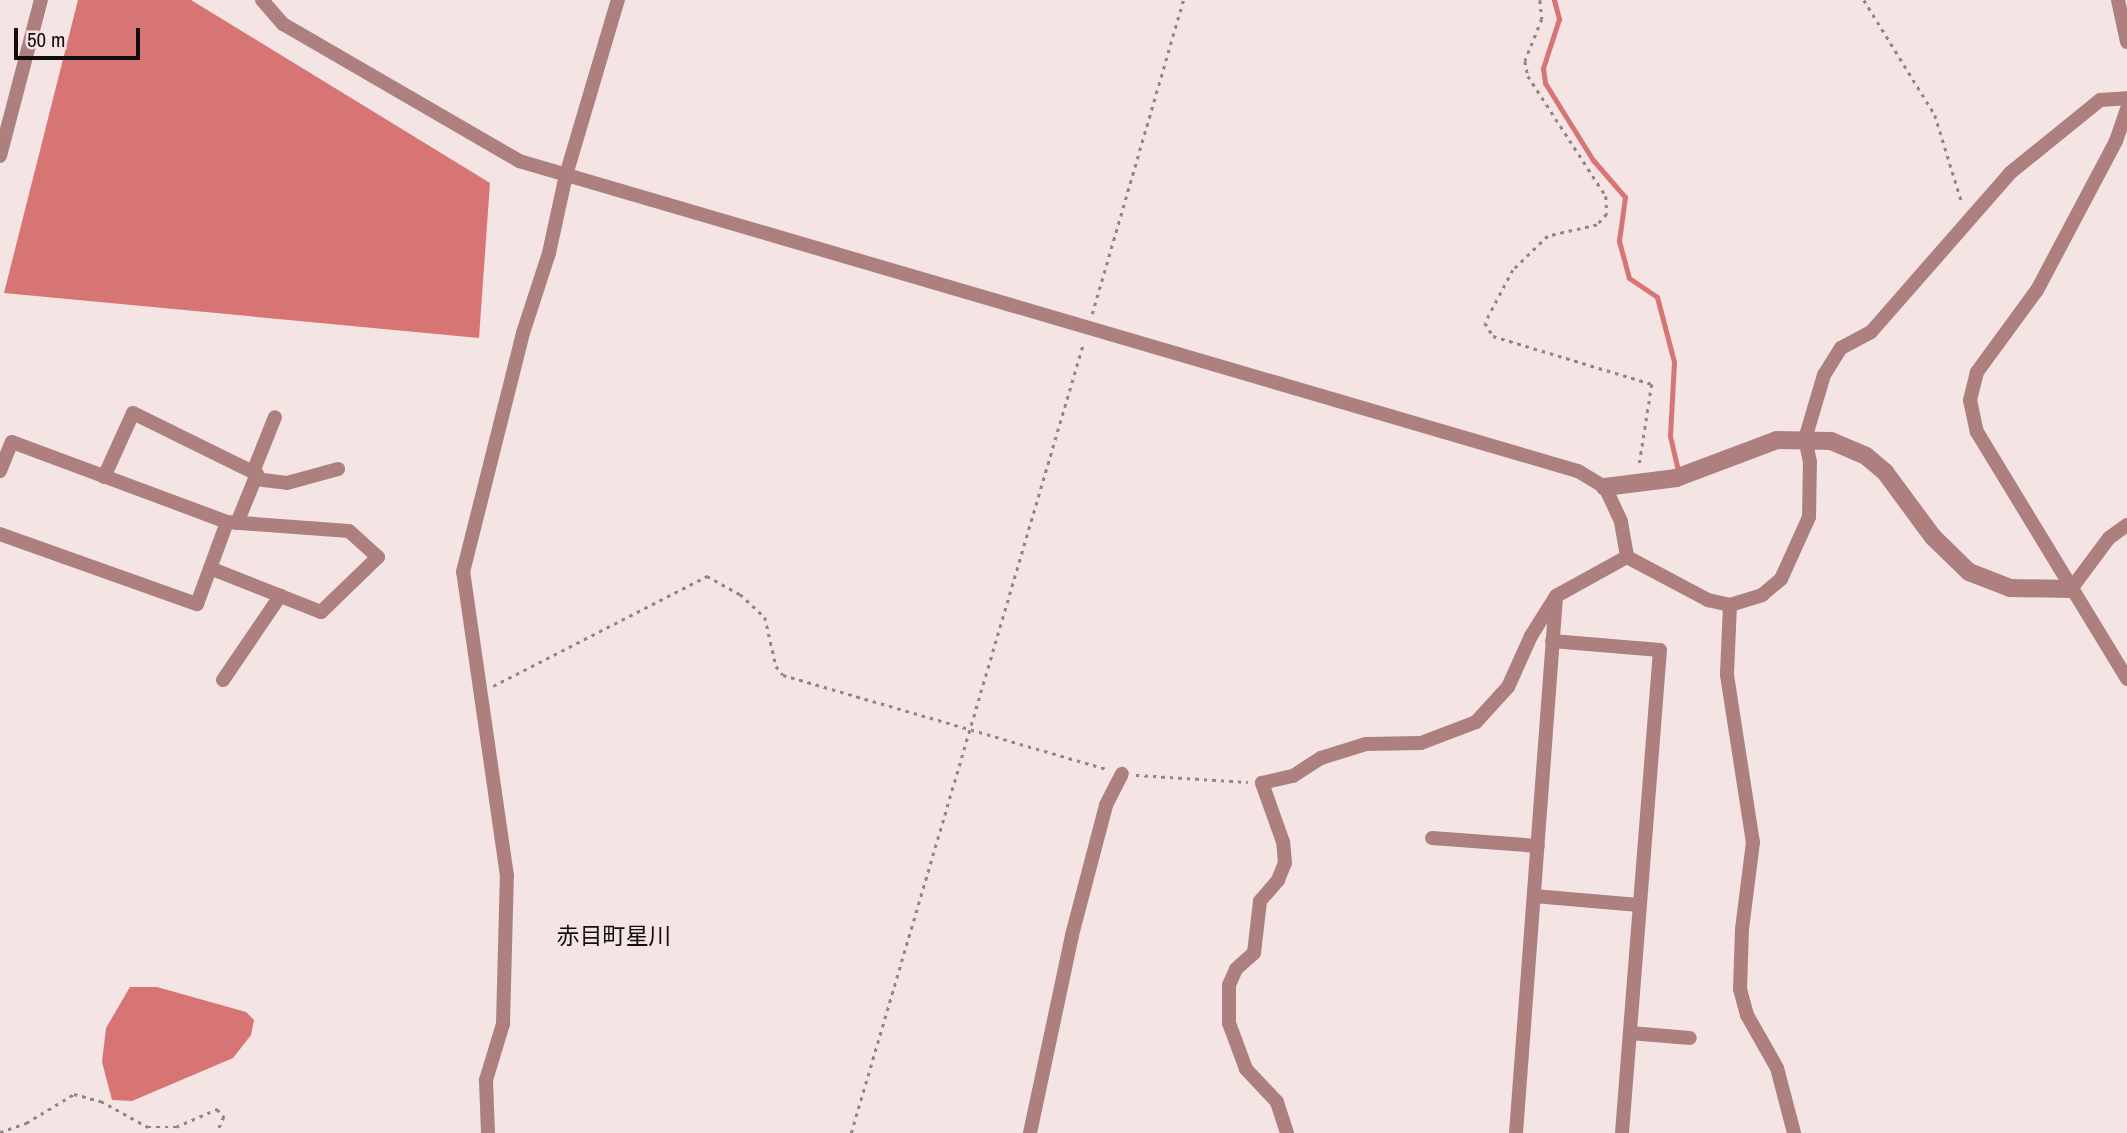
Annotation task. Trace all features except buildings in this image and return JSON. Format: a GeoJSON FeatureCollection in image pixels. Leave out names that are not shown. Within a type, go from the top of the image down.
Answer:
{"type":"FeatureCollection","features":[{"type":"Feature","properties":{"kind":"street"},"geometry":{"type":"LineString","coordinates":[[0,156],[41,0]]}},
{"type":"Feature","properties":{"kind":"street"},"geometry":{"type":"LineString","coordinates":[[262,0],[283,24],[519,161],[1578,471],[1605,487],[1621,522],[1627,557]]}},
{"type":"Feature","properties":{"kind":"street"},"geometry":{"type":"LineString","coordinates":[[488,1133],[486,1080],[503,1024],[507,876],[463,572],[523,333],[549,253],[566,175],[618,0]]}},
{"type":"Feature","properties":{"kind":"street"},"geometry":{"type":"LineString","coordinates":[[2118,0],[2127,42]]}},
{"type":"Feature","properties":{"kind":"street"},"geometry":{"type":"LineString","coordinates":[[1627,557],[1708,600],[1730,605],[1762,595],[1781,579],[1809,517],[1810,462],[1805,439],[1824,374],[1841,348],[1871,332],[2010,173],[2100,100],[2127,98]]}},
{"type":"Feature","properties":{"kind":"street"},"geometry":{"type":"LineString","coordinates":[[2127,109],[2116,141],[2037,290],[1995,344],[1971,390],[1978,432],[2127,679]]}},
{"type":"Feature","properties":{"kind":"street"},"geometry":{"type":"LineString","coordinates":[[104,477],[133,413],[254,475],[287,483],[338,469]]}},
{"type":"Feature","properties":{"kind":"street"},"geometry":{"type":"LineString","coordinates":[[0,534],[197,604],[210,568],[254,475],[275,417]]}},
{"type":"Feature","properties":{"kind":"street"},"geometry":{"type":"LineString","coordinates":[[1605,487],[1676,478],[1777,440],[1831,441],[1866,456],[1885,472],[1933,537],[1969,572],[2010,588],[2071,589]]}},
{"type":"Feature","properties":{"kind":"street"},"geometry":{"type":"LineString","coordinates":[[0,471],[12,442],[232,523],[349,531],[378,557],[321,612],[210,568]]}},
{"type":"Feature","properties":{"kind":"street"},"geometry":{"type":"LineString","coordinates":[[2071,589],[2109,538],[2127,526]]}},
{"type":"Feature","properties":{"kind":"street"},"geometry":{"type":"LineString","coordinates":[[1287,1133],[1277,1102],[1240,1057],[1228,1014],[1228,985],[1236,970],[1254,953],[1260,901],[1279,880],[1285,863],[1283,842],[1262,783],[1293,776],[1321,758],[1366,744],[1421,743],[1476,722],[1508,687],[1531,636],[1556,596],[1627,557]]}},
{"type":"Feature","properties":{"kind":"street"},"geometry":{"type":"LineString","coordinates":[[223,680],[280,596]]}},
{"type":"Feature","properties":{"kind":"street"},"geometry":{"type":"LineString","coordinates":[[1516,1133],[1556,596]]}},
{"type":"Feature","properties":{"kind":"street"},"geometry":{"type":"LineString","coordinates":[[1730,605],[1727,675],[1753,842],[1742,929],[1740,989],[1747,1015],[1777,1068],[1794,1133]]}},
{"type":"Feature","properties":{"kind":"street"},"geometry":{"type":"LineString","coordinates":[[1552,641],[1660,650],[1622,1133]]}},
{"type":"Feature","properties":{"kind":"street"},"geometry":{"type":"LineString","coordinates":[[1030,1133],[1072,935],[1106,805],[1122,774]]}},
{"type":"Feature","properties":{"kind":"street"},"geometry":{"type":"LineString","coordinates":[[1432,838],[1538,846]]}},
{"type":"Feature","properties":{"kind":"street"},"geometry":{"type":"LineString","coordinates":[[1534,897],[1639,905]]}},
{"type":"Feature","properties":{"kind":"street"},"geometry":{"type":"LineString","coordinates":[[1630,1033],[1690,1038]]}},
{"type":"Feature","properties":{"kind":"path"},"geometry":{"type":"LineString","coordinates":[[851,1133],[1183,0]]}},
{"type":"Feature","properties":{"kind":"path"},"geometry":{"type":"LineString","coordinates":[[1540,0],[1542,19],[1525,61],[1528,76],[1606,196],[1607,214],[1597,225],[1548,236],[1513,270],[1485,323],[1493,336],[1652,384],[1636,483]]}},
{"type":"Feature","properties":{"kind":"path"},"geometry":{"type":"LineString","coordinates":[[1864,0],[1935,115],[1969,221]]}},
{"type":"Feature","properties":{"kind":"path"},"geometry":{"type":"LineString","coordinates":[[481,692],[707,576],[740,594],[765,617],[776,666],[783,675],[1122,774],[1262,783]]}},
{"type":"Feature","properties":{"kind":"path"},"geometry":{"type":"LineString","coordinates":[[0,1132],[26,1123],[74,1094],[101,1101],[148,1127],[176,1128],[217,1109],[224,1117],[217,1133]]}},
{"type":"Feature","properties":{"kind":"shaded area"},"geometry":{"type":"Polygon","coordinates":[[[78,0],[191,0],[490,183],[479,338],[4,293],[78,0]]]}},
{"type":"Feature","properties":{"kind":"shaded area"},"geometry":{"type":"Polygon","coordinates":[[[130,987],[157,987],[246,1012],[254,1020],[251,1035],[233,1058],[132,1101],[112,1100],[102,1062],[106,1028],[130,987]]]}},
{"type":"Feature","properties":{"kind":"waterway"},"geometry":{"type":"LineString","coordinates":[[1554,0],[1559,19],[1543,68],[1545,83],[1593,160],[1625,197],[1619,241],[1629,278],[1657,297],[1674,362],[1670,436],[1677,467]]}},
{"type":"Feature","properties":{"kind":"district","name":"赤目町星川"},"geometry":{"type":"Point","coordinates":[614,936]}}]}
